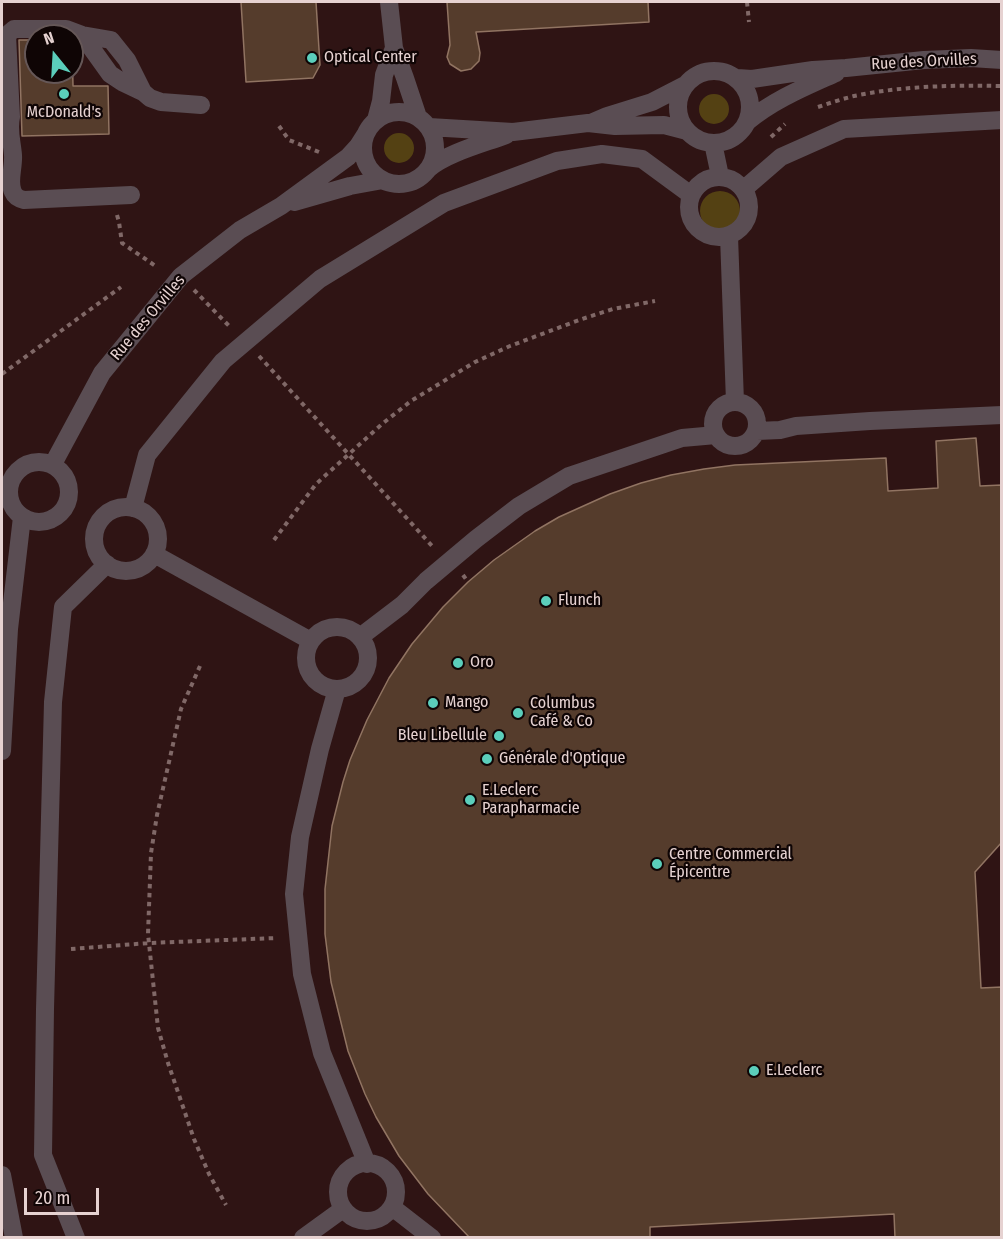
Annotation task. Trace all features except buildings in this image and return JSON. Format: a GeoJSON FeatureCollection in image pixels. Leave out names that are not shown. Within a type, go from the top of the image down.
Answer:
{"type":"FeatureCollection","features":[{"type":"Feature","properties":{"kind":"street"},"geometry":{"type":"LineString","coordinates":[[389,2],[394,48],[424,122],[433,135],[435,153],[428,169]]}},
{"type":"Feature","properties":{"kind":"street"},"geometry":{"type":"LineString","coordinates":[[131,195],[24,200],[17,198],[12,192],[13,154],[9,125],[11,117],[8,35],[14,29],[22,28],[66,29],[81,35],[111,40],[127,60],[143,92],[150,98],[161,102],[201,105]]}},
{"type":"Feature","properties":{"kind":"street"},"geometry":{"type":"LineString","coordinates":[[394,48],[384,75],[381,101],[363,145],[367,166],[374,174],[392,183],[412,181],[421,177],[432,166],[454,155],[513,132]]}},
{"type":"Feature","properties":{"kind":"street","name":"Rue des Orvilles"},"geometry":{"type":"LineString","coordinates":[[737,78],[753,79],[813,70],[924,60],[971,58],[1002,60]]}},
{"type":"Feature","properties":{"kind":"street","name":"Rue des Orvilles"},"geometry":{"type":"LineString","coordinates":[[747,122],[796,91],[846,68]]}},
{"type":"Feature","properties":{"kind":"street"},"geometry":{"type":"LineString","coordinates":[[714,70],[726,72],[737,78],[750,99],[747,122],[739,133],[729,140],[718,143],[706,142],[687,131],[678,110],[683,88],[691,79],[702,72],[714,70]]}},
{"type":"Feature","properties":{"kind":"street"},"geometry":{"type":"LineString","coordinates":[[588,123],[652,102],[686,85]]}},
{"type":"Feature","properties":{"kind":"street"},"geometry":{"type":"LineString","coordinates":[[370,128],[383,115],[401,112],[410,113],[424,122],[513,132],[588,123],[615,126],[664,125],[687,131]]}},
{"type":"Feature","properties":{"kind":"street"},"geometry":{"type":"LineString","coordinates":[[744,189],[781,157],[844,129],[1002,120]]}},
{"type":"Feature","properties":{"kind":"street","name":"Rue des Orvilles"},"geometry":{"type":"LineString","coordinates":[[52,464],[102,373],[181,276],[240,230],[281,206],[348,157],[370,128]]}},
{"type":"Feature","properties":{"kind":"street"},"geometry":{"type":"LineString","coordinates":[[713,142],[720,176]]}},
{"type":"Feature","properties":{"kind":"street"},"geometry":{"type":"LineString","coordinates":[[133,508],[147,455],[223,361],[320,279],[444,203],[557,161],[602,154],[642,159],[691,195]]}},
{"type":"Feature","properties":{"kind":"street"},"geometry":{"type":"LineString","coordinates":[[720,176],[738,182],[744,189],[750,207],[744,225],[737,231],[729,236],[709,236],[694,224],[689,204],[691,195],[702,181],[720,176]]}},
{"type":"Feature","properties":{"kind":"street","name":"Rue des Orvilles"},"geometry":{"type":"LineString","coordinates":[[281,206],[350,186],[383,180]]}},
{"type":"Feature","properties":{"kind":"street"},"geometry":{"type":"LineString","coordinates":[[729,236],[735,402]]}},
{"type":"Feature","properties":{"kind":"street"},"geometry":{"type":"LineString","coordinates":[[735,402],[748,406],[758,424],[757,431],[748,442],[734,447],[727,445],[716,435],[714,420],[716,413],[721,407],[735,402]]}},
{"type":"Feature","properties":{"kind":"street"},"geometry":{"type":"LineString","coordinates":[[757,431],[870,421],[1002,415]]}},
{"type":"Feature","properties":{"kind":"street"},"geometry":{"type":"LineString","coordinates":[[360,637],[402,605],[476,538],[519,506],[569,476],[682,438],[716,435]]}},
{"type":"Feature","properties":{"kind":"street"},"geometry":{"type":"LineString","coordinates":[[33,462],[52,464],[67,479],[70,489],[69,500],[58,516],[49,521],[30,522],[14,510],[8,491],[10,481],[15,472],[23,466],[33,462]]}},
{"type":"Feature","properties":{"kind":"street"},"geometry":{"type":"LineString","coordinates":[[123,507],[142,511],[150,518],[158,536],[158,545],[154,554],[147,563],[127,571],[107,564],[100,558],[94,540],[99,521],[114,509],[123,507]]}},
{"type":"Feature","properties":{"kind":"street"},"geometry":{"type":"LineString","coordinates":[[2,751],[9,629],[22,517]]}},
{"type":"Feature","properties":{"kind":"street"},"geometry":{"type":"LineString","coordinates":[[154,554],[310,641]]}},
{"type":"Feature","properties":{"kind":"street"},"geometry":{"type":"LineString","coordinates":[[76,1238],[43,1155],[53,702],[63,607],[107,564]]}},
{"type":"Feature","properties":{"kind":"street"},"geometry":{"type":"LineString","coordinates":[[344,627],[360,637],[366,645],[368,656],[363,676],[356,683],[347,688],[327,688],[312,677],[305,659],[310,641],[317,634],[325,629],[344,627]]}},
{"type":"Feature","properties":{"kind":"street"},"geometry":{"type":"LineString","coordinates":[[337,689],[300,837],[294,894],[302,974],[322,1053],[367,1164]]}},
{"type":"Feature","properties":{"kind":"street"},"geometry":{"type":"LineString","coordinates":[[358,1165],[376,1165],[390,1175],[394,1182],[396,1191],[392,1207],[377,1219],[358,1220],[343,1209],[339,1201],[339,1183],[350,1169],[358,1165]]}},
{"type":"Feature","properties":{"kind":"street"},"geometry":{"type":"LineString","coordinates":[[2,1175],[14,1238]]}},
{"type":"Feature","properties":{"kind":"street"},"geometry":{"type":"LineString","coordinates":[[392,1207],[432,1238]]}},
{"type":"Feature","properties":{"kind":"street"},"geometry":{"type":"LineString","coordinates":[[303,1238],[343,1209]]}},
{"type":"Feature","properties":{"kind":"path"},"geometry":{"type":"LineString","coordinates":[[747,2],[749,22]]}},
{"type":"Feature","properties":{"kind":"path"},"geometry":{"type":"LineString","coordinates":[[810,109],[853,96],[918,87],[1002,86]]}},
{"type":"Feature","properties":{"kind":"path"},"geometry":{"type":"LineString","coordinates":[[778,160],[767,140],[784,124],[792,120]]}},
{"type":"Feature","properties":{"kind":"path"},"geometry":{"type":"LineString","coordinates":[[279,126],[289,140],[328,155]]}},
{"type":"Feature","properties":{"kind":"path"},"geometry":{"type":"LineString","coordinates":[[119,222],[122,243],[157,267]]}},
{"type":"Feature","properties":{"kind":"path"},"geometry":{"type":"LineString","coordinates":[[2,375],[120,287]]}},
{"type":"Feature","properties":{"kind":"path"},"geometry":{"type":"LineString","coordinates":[[192,288],[235,332]]}},
{"type":"Feature","properties":{"kind":"path"},"geometry":{"type":"LineString","coordinates":[[274,540],[316,484],[411,401],[475,362],[510,346],[613,309],[655,301]]}},
{"type":"Feature","properties":{"kind":"path"},"geometry":{"type":"LineString","coordinates":[[256,353],[433,547]]}},
{"type":"Feature","properties":{"kind":"path"},"geometry":{"type":"LineString","coordinates":[[200,666],[180,709],[157,815],[151,853],[149,942],[158,1028],[168,1063],[194,1139],[226,1205]]}},
{"type":"Feature","properties":{"kind":"path"},"geometry":{"type":"LineString","coordinates":[[71,949],[149,942],[298,937]]}},
{"type":"Feature","properties":{"kind":"shaded area"},"geometry":{"type":"Polygon","coordinates":[[[714,94],[724,99],[729,109],[724,119],[714,124],[704,119],[699,109],[704,99],[714,94]]]}},
{"type":"Feature","properties":{"kind":"shaded area"},"geometry":{"type":"Polygon","coordinates":[[[399,133],[410,137],[414,148],[410,159],[399,163],[388,159],[384,148],[388,137],[399,133]]]}},
{"type":"Feature","properties":{"kind":"shaded area"},"geometry":{"type":"Polygon","coordinates":[[[720,191],[728,192],[734,197],[739,203],[739,219],[734,225],[728,230],[720,231],[712,230],[706,225],[701,219],[700,211],[701,203],[706,197],[712,192],[720,191]]]}},
{"type":"Feature","properties":{"kind":"place","name":"Optical Center"},"geometry":{"type":"Point","coordinates":[312,58]}},
{"type":"Feature","properties":{"kind":"place","name":"McDonald's"},"geometry":{"type":"Point","coordinates":[64,94]}},
{"type":"Feature","properties":{"kind":"place","name":"Flunch"},"geometry":{"type":"Point","coordinates":[546,601]}},
{"type":"Feature","properties":{"kind":"place","name":"Oro"},"geometry":{"type":"Point","coordinates":[458,663]}},
{"type":"Feature","properties":{"kind":"place","name":"Mango"},"geometry":{"type":"Point","coordinates":[433,703]}},
{"type":"Feature","properties":{"kind":"place","name":"Columbus Café & Co"},"geometry":{"type":"Point","coordinates":[518,713]}},
{"type":"Feature","properties":{"kind":"place","name":"Bleu Libellule"},"geometry":{"type":"Point","coordinates":[499,736]}},
{"type":"Feature","properties":{"kind":"place","name":"Générale d'Optique"},"geometry":{"type":"Point","coordinates":[487,759]}},
{"type":"Feature","properties":{"kind":"place","name":"E.Leclerc Parapharmacie"},"geometry":{"type":"Point","coordinates":[470,800]}},
{"type":"Feature","properties":{"kind":"place","name":"Centre Commercial Épicentre"},"geometry":{"type":"Point","coordinates":[657,864]}},
{"type":"Feature","properties":{"kind":"place","name":"E.Leclerc"},"geometry":{"type":"Point","coordinates":[754,1071]}}]}
